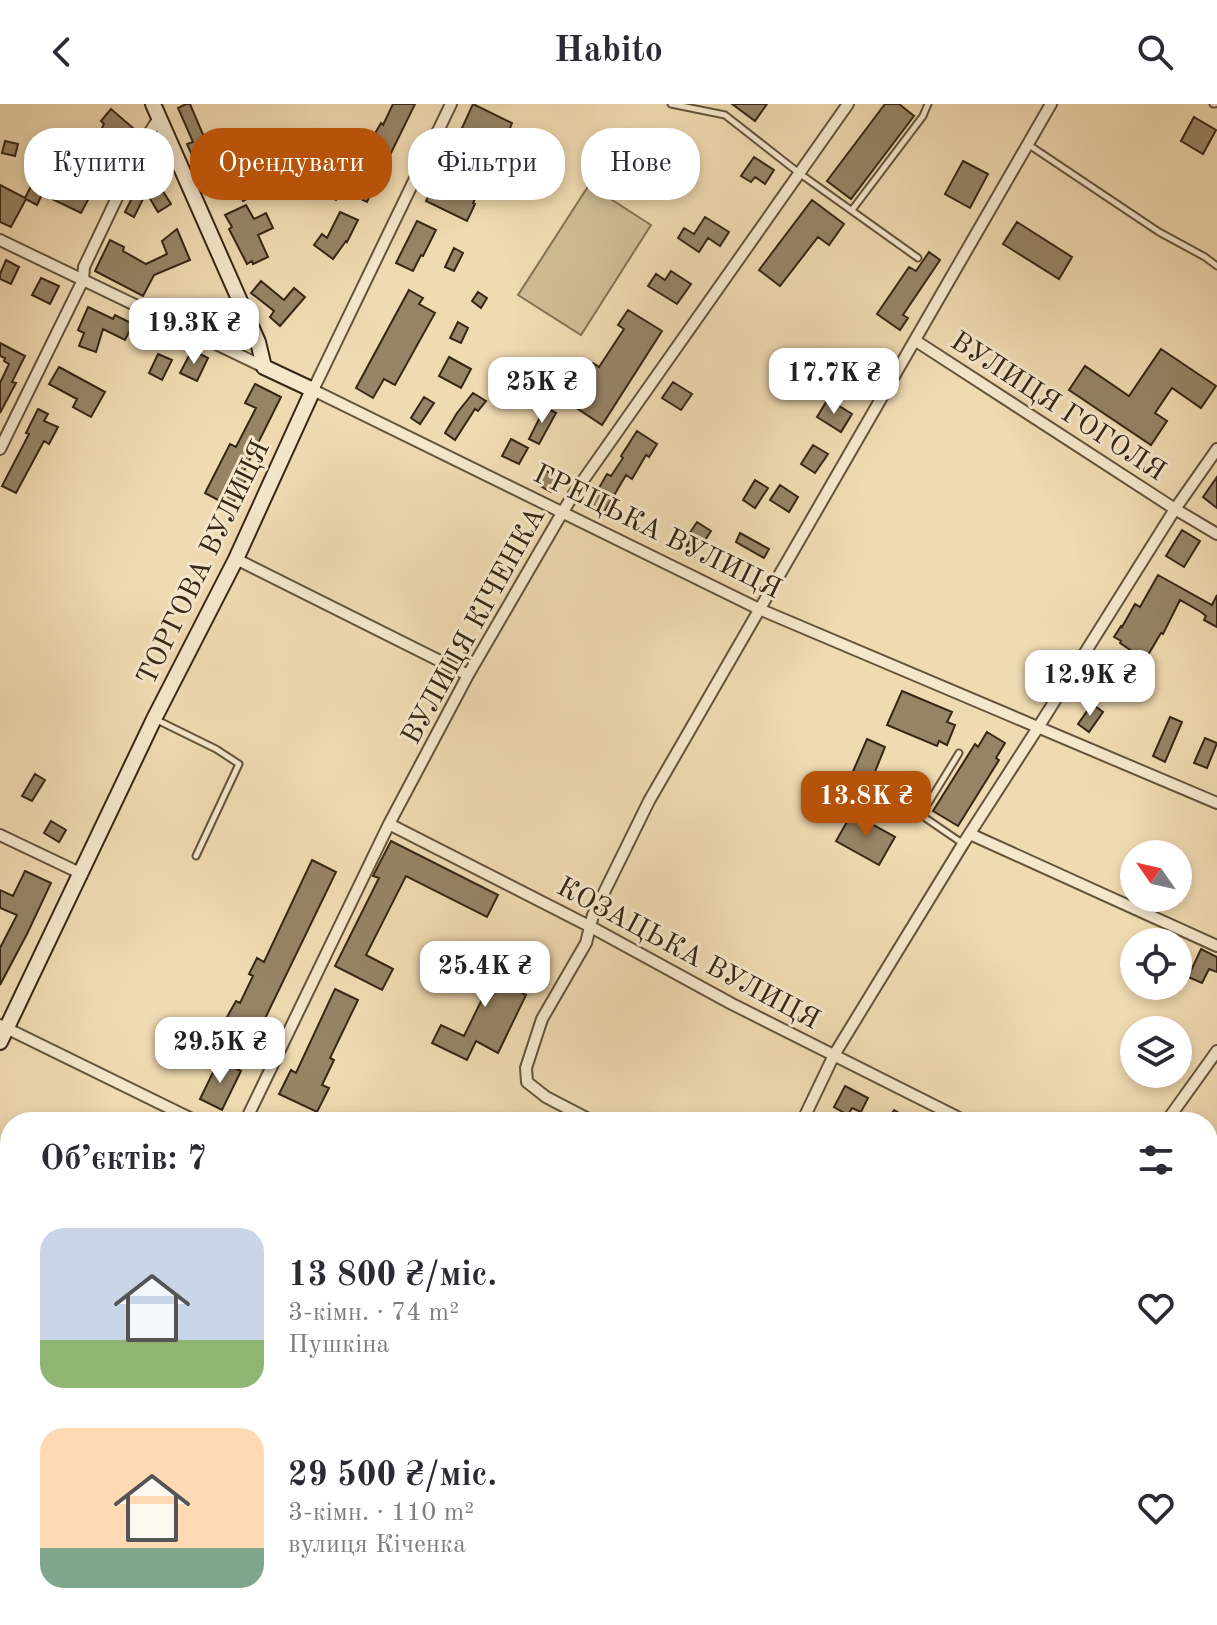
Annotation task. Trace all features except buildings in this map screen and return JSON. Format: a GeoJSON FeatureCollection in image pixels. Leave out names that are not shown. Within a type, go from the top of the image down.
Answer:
{"type":"FeatureCollection","features":[{"type":"Feature","properties":{"kind":"main road"},"geometry":{"type":"LineString","coordinates":[[156,111],[258,342],[264,367]]}},
{"type":"Feature","properties":{"kind":"main road","name":"ГРЕЦЬКА ВУЛИЦЯ"},"geometry":{"type":"LineString","coordinates":[[264,367],[313,390]]}},
{"type":"Feature","properties":{"kind":"main road","name":"ТОРГОВА ВУЛИЦЯ"},"geometry":{"type":"LineString","coordinates":[[2,1032],[82,874],[154,719],[236,559],[313,390]]}},
{"type":"Feature","properties":{"kind":"street","name":"ТОРГОВА ВУЛИЦЯ"},"geometry":{"type":"LineString","coordinates":[[313,390],[451,104]]}},
{"type":"Feature","properties":{"kind":"street","name":"ВУЛИЦЯ КІЧЕНКА"},"geometry":{"type":"LineString","coordinates":[[250,1112],[389,824],[468,675],[562,513],[848,104]]}},
{"type":"Feature","properties":{"kind":"street"},"geometry":{"type":"LineString","coordinates":[[574,1112],[527,1082],[526,1068],[542,1019],[586,943],[593,915],[649,801],[1051,104]]}},
{"type":"Feature","properties":{"kind":"street"},"geometry":{"type":"LineString","coordinates":[[1,446],[83,280],[90,253],[156,111]]}},
{"type":"Feature","properties":{"kind":"street","name":"ГРЕЦЬКА ВУЛИЦЯ"},"geometry":{"type":"LineString","coordinates":[[0,240],[264,367]]}},
{"type":"Feature","properties":{"kind":"street","name":"ВУЛИЦЯ ГОГОЛЯ"},"geometry":{"type":"LineString","coordinates":[[916,341],[1217,534]]}},
{"type":"Feature","properties":{"kind":"street","name":"ГРЕЦЬКА ВУЛИЦЯ"},"geometry":{"type":"LineString","coordinates":[[313,390],[759,609],[1217,803]]}},
{"type":"Feature","properties":{"kind":"street"},"geometry":{"type":"LineString","coordinates":[[807,1112],[834,1055],[963,844],[1175,509],[1217,449]]}},
{"type":"Feature","properties":{"kind":"street"},"geometry":{"type":"LineString","coordinates":[[236,559],[468,675]]}},
{"type":"Feature","properties":{"kind":"street","name":"КОЗАЦЬКА ВУЛИЦЯ"},"geometry":{"type":"LineString","coordinates":[[389,824],[591,927],[732,1004],[947,1112]]}},
{"type":"Feature","properties":{"kind":"street"},"geometry":{"type":"LineString","coordinates":[[970,834],[1217,946]]}},
{"type":"Feature","properties":{"kind":"street"},"geometry":{"type":"LineString","coordinates":[[0,835],[82,874]]}},
{"type":"Feature","properties":{"kind":"street"},"geometry":{"type":"LineString","coordinates":[[2,1032],[176,1112]]}},
{"type":"Feature","properties":{"kind":"street"},"geometry":{"type":"LineString","coordinates":[[1173,1112],[1217,1051]]}},
{"type":"Feature","properties":{"kind":"lane"},"geometry":{"type":"LineString","coordinates":[[671,104],[725,115],[799,173],[918,258]]}},
{"type":"Feature","properties":{"kind":"lane"},"geometry":{"type":"LineString","coordinates":[[852,210],[923,116],[925,105]]}},
{"type":"Feature","properties":{"kind":"lane"},"geometry":{"type":"LineString","coordinates":[[1028,144],[1159,232],[1217,266]]}},
{"type":"Feature","properties":{"kind":"lane"},"geometry":{"type":"LineString","coordinates":[[154,719],[216,749],[239,764],[196,856]]}},
{"type":"Feature","properties":{"kind":"lane"},"geometry":{"type":"LineString","coordinates":[[921,815],[959,753]]}},
{"type":"Feature","properties":{"kind":"lane"},"geometry":{"type":"LineString","coordinates":[[877,793],[921,815],[963,844]]}},
{"type":"Feature","properties":{"kind":"shaded area"},"geometry":{"type":"Polygon","coordinates":[[[581,197],[581,200],[612,200],[651,225],[581,335],[518,295],[581,197]]]}}]}
